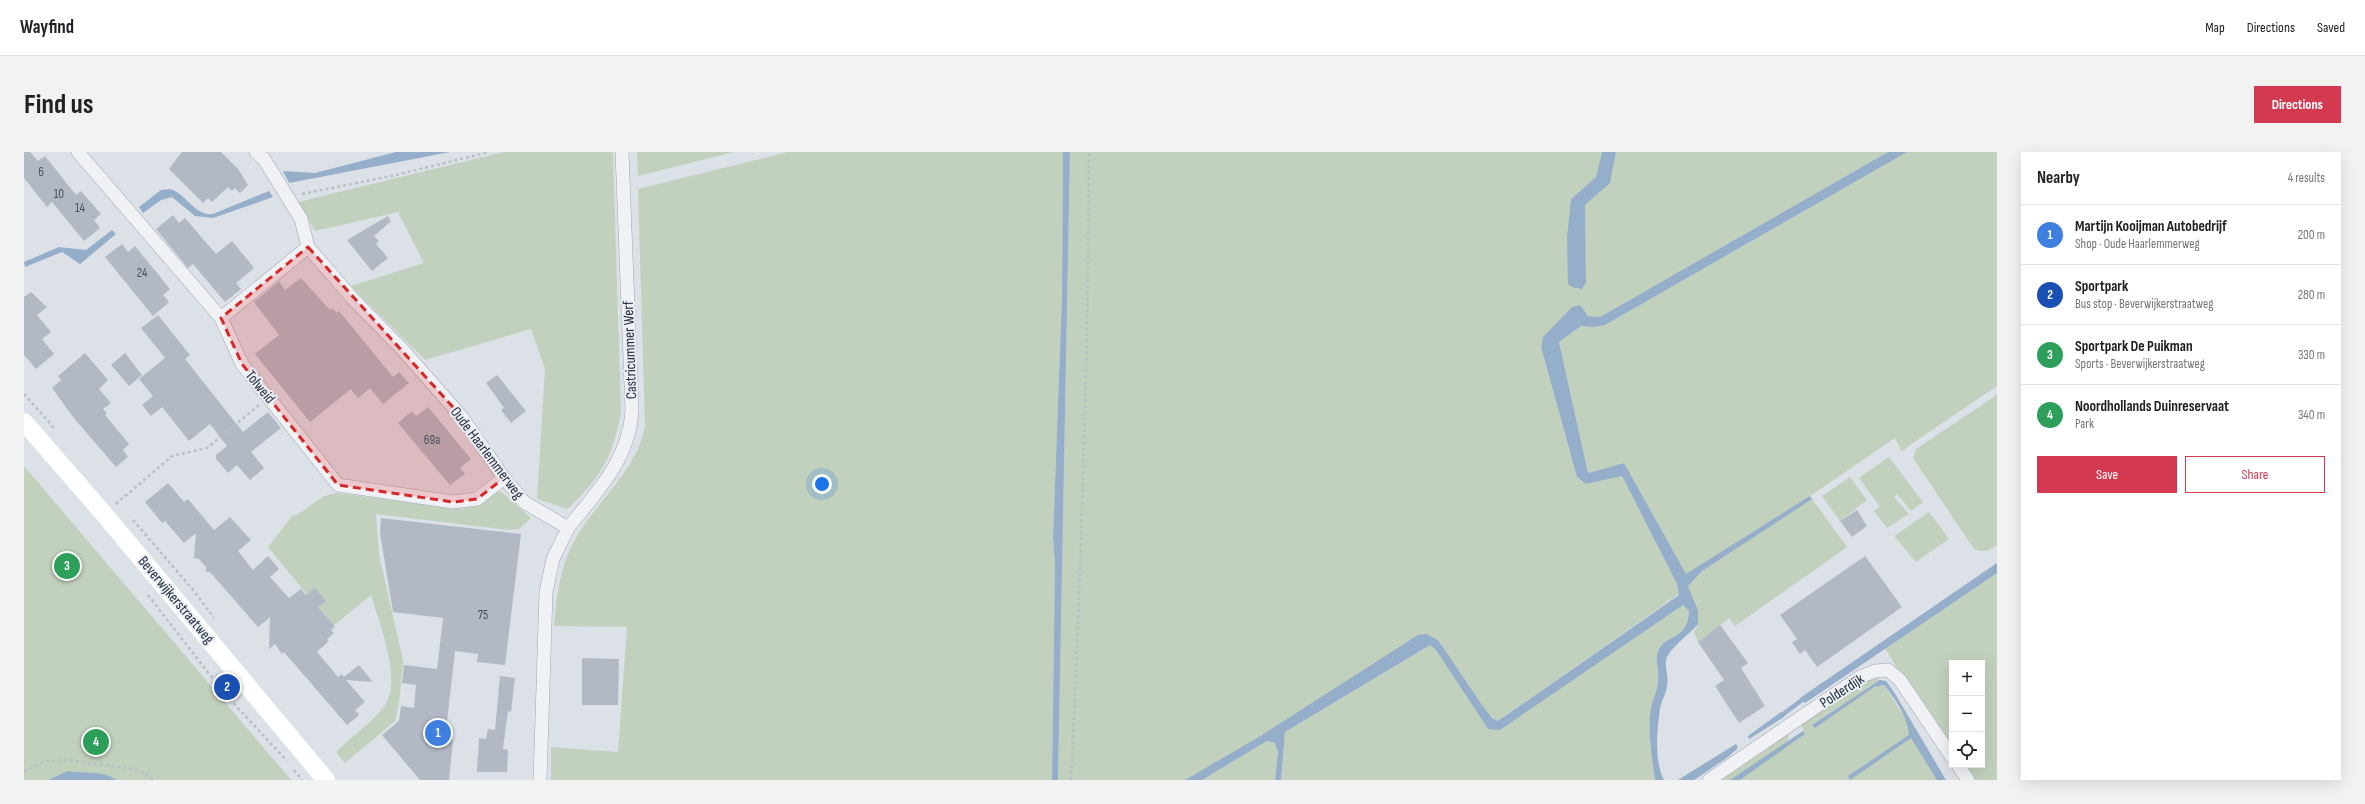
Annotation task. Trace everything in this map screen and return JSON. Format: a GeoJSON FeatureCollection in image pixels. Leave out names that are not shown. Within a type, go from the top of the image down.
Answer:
{"type":"FeatureCollection","features":[{"type":"Feature","properties":{"kind":"main road","name":"Beverwijkerstraatweg"},"geometry":{"type":"LineString","coordinates":[[24,422],[104,514],[326,780]]}},
{"type":"Feature","properties":{"kind":"street","name":"Tolweid"},"geometry":{"type":"LineString","coordinates":[[78,152],[221,318],[242,364],[338,485],[453,502],[476,498],[504,478]]}},
{"type":"Feature","properties":{"kind":"street","name":"Oude Haarlemmerweg"},"geometry":{"type":"LineString","coordinates":[[256,152],[264,159],[301,219],[308,247],[353,299],[402,349],[461,416],[504,478],[524,502],[568,528]]}},
{"type":"Feature","properties":{"kind":"street","name":"Castricummer Werf"},"geometry":{"type":"LineString","coordinates":[[568,528],[603,485],[621,457],[631,429],[632,410],[622,152]]}},
{"type":"Feature","properties":{"kind":"street"},"geometry":{"type":"LineString","coordinates":[[221,318],[308,247]]}},
{"type":"Feature","properties":{"kind":"street"},"geometry":{"type":"LineString","coordinates":[[540,780],[546,592],[553,558],[568,528]]}},
{"type":"Feature","properties":{"kind":"street","name":"Polderdijk"},"geometry":{"type":"LineString","coordinates":[[1709,780],[1860,677],[1874,671],[1888,670],[1900,680],[1949,753]]}},
{"type":"Feature","properties":{"kind":"street"},"geometry":{"type":"LineString","coordinates":[[1960,768],[1968,780]]}},
{"type":"Feature","properties":{"kind":"path"},"geometry":{"type":"LineString","coordinates":[[287,197],[396,175],[488,152]]}},
{"type":"Feature","properties":{"kind":"path"},"geometry":{"type":"LineString","coordinates":[[1071,780],[1077,645],[1089,243],[1089,152]]}},
{"type":"Feature","properties":{"kind":"path"},"geometry":{"type":"LineString","coordinates":[[117,502],[172,456],[207,448],[268,397]]}},
{"type":"Feature","properties":{"kind":"path","name":"Beverwijkerstraatweg"},"geometry":{"type":"LineString","coordinates":[[147,594],[224,693],[302,780]]}},
{"type":"Feature","properties":{"kind":"path"},"geometry":{"type":"LineString","coordinates":[[24,771],[46,761],[69,760],[139,770],[154,780]]}},
{"type":"Feature","properties":{"kind":"highlighted area"},"geometry":{"type":"Polygon","coordinates":[[[308,247],[461,416],[504,478],[477,499],[453,502],[338,485],[242,364],[221,318],[308,247]]]}},
{"type":"Feature","properties":{"kind":"green space"},"geometry":{"type":"Polygon","coordinates":[[[504,152],[613,152],[621,413],[609,456],[604,466],[580,497],[568,509],[537,499],[545,369],[531,329],[425,360],[351,286],[424,263],[398,212],[315,231],[298,202],[504,152]]]}},
{"type":"Feature","properties":{"kind":"green space"},"geometry":{"type":"Polygon","coordinates":[[[637,152],[734,152],[638,176],[637,152]]]}},
{"type":"Feature","properties":{"kind":"green space"},"geometry":{"type":"Polygon","coordinates":[[[788,152],[1063,152],[1062,296],[1053,538],[1055,562],[1052,780],[551,780],[551,747],[618,752],[627,627],[554,626],[559,584],[564,564],[572,545],[591,515],[613,488],[633,459],[645,426],[638,189],[788,152]]]}},
{"type":"Feature","properties":{"kind":"green space"},"geometry":{"type":"Polygon","coordinates":[[[1070,152],[1602,152],[1596,177],[1571,199],[1586,283],[1585,205],[1610,183],[1616,152],[1888,152],[1600,317],[1588,316],[1543,337],[1541,347],[1577,477],[1586,484],[1622,476],[1677,584],[1679,594],[1498,721],[1475,697],[1438,640],[1262,735],[1185,780],[1058,780],[1070,152]]]}},
{"type":"Feature","properties":{"kind":"green space"},"geometry":{"type":"Polygon","coordinates":[[[1907,152],[1997,152],[1997,386],[1902,452],[1895,438],[1810,496],[1686,575],[1624,463],[1588,473],[1559,342],[1581,326],[1593,327],[1605,325],[1907,152]]]}},
{"type":"Feature","properties":{"kind":"green space"},"geometry":{"type":"Polygon","coordinates":[[[1997,395],[1997,545],[1988,550],[1981,551],[1974,549],[1913,458],[1916,449],[1997,395]]]}},
{"type":"Feature","properties":{"kind":"green space"},"geometry":{"type":"Polygon","coordinates":[[[1889,457],[1923,502],[1911,511],[1897,494],[1894,497],[1909,514],[1887,528],[1874,511],[1880,507],[1859,478],[1889,457]]]}},
{"type":"Feature","properties":{"kind":"green space"},"geometry":{"type":"Polygon","coordinates":[[[24,466],[291,780],[24,780],[24,466]]]}},
{"type":"Feature","properties":{"kind":"green space"},"geometry":{"type":"Polygon","coordinates":[[[1850,477],[1867,500],[1840,521],[1822,496],[1850,477]]]}},
{"type":"Feature","properties":{"kind":"green space"},"geometry":{"type":"Polygon","coordinates":[[[495,490],[503,493],[531,518],[519,529],[508,530],[376,514],[379,555],[403,660],[399,704],[395,721],[345,763],[336,752],[372,720],[383,708],[389,697],[391,669],[384,636],[371,595],[333,626],[268,547],[293,515],[297,515],[324,496],[336,493],[462,509],[479,504],[495,490]]]}},
{"type":"Feature","properties":{"kind":"green space"},"geometry":{"type":"Polygon","coordinates":[[[1810,496],[1847,547],[1735,626],[1729,618],[1698,642],[1694,632],[1698,624],[1688,586],[1702,571],[1810,496]]]}},
{"type":"Feature","properties":{"kind":"green space"},"geometry":{"type":"Polygon","coordinates":[[[1929,512],[1949,539],[1916,562],[1894,536],[1929,512]]]}},
{"type":"Feature","properties":{"kind":"green space"},"geometry":{"type":"Polygon","coordinates":[[[1997,573],[1997,780],[1965,780],[1958,768],[1985,768],[1985,660],[1949,660],[1949,754],[1885,648],[1997,573]]]}},
{"type":"Feature","properties":{"kind":"green space"},"geometry":{"type":"Polygon","coordinates":[[[1683,605],[1689,611],[1688,621],[1680,633],[1664,643],[1657,655],[1658,684],[1651,709],[1650,721],[1655,780],[1281,780],[1285,732],[1430,645],[1436,650],[1488,729],[1683,605]]]}},
{"type":"Feature","properties":{"kind":"green space"},"geometry":{"type":"Polygon","coordinates":[[[1874,676],[1880,680],[1813,724],[1874,687],[1884,685],[1902,713],[1937,780],[1738,780],[1805,734],[1801,725],[1865,680],[1874,676]]]}},
{"type":"Feature","properties":{"kind":"green space"},"geometry":{"type":"Polygon","coordinates":[[[1789,733],[1788,742],[1730,780],[1718,780],[1789,733]]]}},
{"type":"Feature","properties":{"kind":"green space"},"geometry":{"type":"Polygon","coordinates":[[[1267,741],[1275,743],[1278,751],[1275,780],[1202,780],[1267,741]]]}},
{"type":"Feature","properties":{"kind":"water"},"geometry":{"type":"Polygon","coordinates":[[[396,152],[450,152],[289,183],[283,171],[315,173],[396,152]]]}},
{"type":"Feature","properties":{"kind":"water"},"geometry":{"type":"Polygon","coordinates":[[[1063,152],[1070,152],[1058,780],[1052,780],[1055,562],[1053,538],[1062,296],[1063,152]]]}},
{"type":"Feature","properties":{"kind":"water"},"geometry":{"type":"Polygon","coordinates":[[[1602,152],[1616,152],[1610,183],[1585,205],[1586,283],[1582,289],[1572,287],[1568,284],[1567,238],[1571,199],[1596,177],[1602,152]]]}},
{"type":"Feature","properties":{"kind":"water"},"geometry":{"type":"Polygon","coordinates":[[[1888,152],[1907,152],[1605,325],[1593,327],[1581,326],[1559,342],[1588,473],[1624,463],[1686,574],[1810,496],[1812,499],[1702,571],[1688,586],[1698,611],[1698,624],[1670,652],[1666,661],[1667,683],[1660,709],[1657,745],[1659,764],[1664,780],[1655,780],[1650,738],[1650,713],[1658,684],[1657,655],[1664,643],[1680,633],[1688,621],[1689,611],[1683,605],[1500,730],[1488,729],[1436,650],[1430,645],[1285,732],[1281,780],[1275,780],[1278,752],[1275,743],[1267,741],[1202,780],[1185,780],[1262,735],[1418,635],[1426,634],[1438,640],[1482,705],[1492,718],[1498,721],[1679,595],[1677,584],[1622,476],[1586,484],[1577,477],[1541,347],[1543,337],[1572,307],[1580,305],[1588,316],[1600,317],[1888,152]]]}},
{"type":"Feature","properties":{"kind":"water"},"geometry":{"type":"Polygon","coordinates":[[[170,189],[181,195],[201,212],[206,214],[213,214],[269,191],[273,197],[213,218],[195,216],[172,197],[161,200],[143,213],[139,207],[161,190],[170,189]]]}},
{"type":"Feature","properties":{"kind":"water"},"geometry":{"type":"Polygon","coordinates":[[[112,230],[116,234],[80,264],[62,252],[25,267],[24,262],[59,247],[86,250],[112,230]]]}},
{"type":"Feature","properties":{"kind":"water"},"geometry":{"type":"Polygon","coordinates":[[[1997,563],[1997,573],[1805,703],[1800,698],[1997,563]]]}},
{"type":"Feature","properties":{"kind":"water"},"geometry":{"type":"Polygon","coordinates":[[[1880,680],[1886,681],[1894,692],[1946,780],[1937,780],[1911,738],[1850,780],[1848,776],[1909,735],[1904,715],[1884,685],[1874,687],[1815,728],[1812,725],[1880,680]]]}},
{"type":"Feature","properties":{"kind":"water"},"geometry":{"type":"Polygon","coordinates":[[[1781,712],[1784,717],[1749,739],[1748,736],[1781,712]]]}},
{"type":"Feature","properties":{"kind":"water"},"geometry":{"type":"Polygon","coordinates":[[[1803,731],[1805,734],[1740,780],[1730,780],[1803,731]]]}},
{"type":"Feature","properties":{"kind":"water"},"geometry":{"type":"Polygon","coordinates":[[[1736,744],[1738,748],[1728,757],[1694,780],[1678,780],[1736,744]]]}},
{"type":"Feature","properties":{"kind":"water"},"geometry":{"type":"Polygon","coordinates":[[[68,771],[105,775],[116,780],[48,780],[68,771]]]}},
{"type":"Feature","properties":{"kind":"building"},"geometry":{"type":"Polygon","coordinates":[[[24,152],[30,152],[38,161],[45,156],[76,195],[81,191],[101,214],[94,220],[100,228],[84,241],[52,202],[47,207],[24,178],[24,152]]]}},
{"type":"Feature","properties":{"kind":"building"},"geometry":{"type":"Polygon","coordinates":[[[182,152],[221,152],[238,169],[248,185],[240,193],[235,188],[232,191],[228,187],[212,202],[208,198],[203,203],[169,169],[182,152]]]}},
{"type":"Feature","properties":{"kind":"building"},"geometry":{"type":"Polygon","coordinates":[[[173,215],[179,223],[185,218],[216,254],[232,241],[254,268],[236,283],[241,289],[225,302],[193,264],[188,268],[156,229],[173,215]]]}},
{"type":"Feature","properties":{"kind":"building"},"geometry":{"type":"Polygon","coordinates":[[[388,216],[391,221],[374,236],[379,241],[376,244],[388,258],[372,271],[347,240],[388,216]]]}},
{"type":"Feature","properties":{"kind":"building"},"geometry":{"type":"Polygon","coordinates":[[[122,244],[128,252],[135,246],[170,289],[163,295],[169,302],[153,316],[105,257],[122,244]]]}},
{"type":"Feature","properties":{"kind":"building"},"geometry":{"type":"Polygon","coordinates":[[[301,278],[330,310],[332,308],[337,313],[339,311],[393,377],[399,372],[409,383],[383,404],[370,388],[358,398],[351,389],[310,422],[255,354],[279,335],[254,302],[279,281],[285,290],[301,278]]]}},
{"type":"Feature","properties":{"kind":"building"},"geometry":{"type":"Polygon","coordinates":[[[31,292],[47,307],[37,315],[51,332],[42,339],[54,354],[36,369],[24,355],[24,297],[31,292]]]}},
{"type":"Feature","properties":{"kind":"building"},"geometry":{"type":"Polygon","coordinates":[[[158,315],[190,355],[185,359],[243,432],[268,412],[281,428],[251,452],[264,468],[250,480],[237,465],[228,473],[216,459],[216,455],[227,446],[210,424],[189,441],[162,407],[151,416],[142,405],[153,396],[139,379],[165,358],[141,328],[158,315]]]}},
{"type":"Feature","properties":{"kind":"building"},"geometry":{"type":"Polygon","coordinates":[[[85,353],[108,380],[99,389],[111,403],[103,409],[107,413],[105,415],[129,444],[123,450],[128,457],[116,467],[73,417],[52,388],[61,380],[58,376],[85,353]]]}},
{"type":"Feature","properties":{"kind":"building"},"geometry":{"type":"Polygon","coordinates":[[[125,353],[142,375],[129,386],[111,365],[125,353]]]}},
{"type":"Feature","properties":{"kind":"building"},"geometry":{"type":"Polygon","coordinates":[[[497,375],[526,411],[511,423],[501,410],[504,408],[486,383],[497,375]]]}},
{"type":"Feature","properties":{"kind":"building"},"geometry":{"type":"Polygon","coordinates":[[[428,407],[471,459],[460,468],[465,474],[450,485],[398,423],[412,411],[416,416],[428,407]]]}},
{"type":"Feature","properties":{"kind":"building"},"geometry":{"type":"Polygon","coordinates":[[[168,483],[184,502],[188,499],[214,530],[230,517],[251,540],[238,551],[253,570],[268,556],[279,569],[270,577],[289,598],[301,589],[306,595],[315,588],[326,601],[318,607],[335,627],[331,630],[334,633],[327,639],[329,641],[317,652],[338,677],[342,674],[344,677],[359,665],[373,682],[346,680],[365,702],[355,710],[359,715],[347,725],[284,652],[282,654],[275,644],[269,649],[270,617],[258,627],[210,572],[206,572],[206,567],[199,559],[194,558],[196,533],[184,543],[165,521],[162,523],[145,502],[168,483]]]}},
{"type":"Feature","properties":{"kind":"building"},"geometry":{"type":"Polygon","coordinates":[[[1857,510],[1867,526],[1852,537],[1840,521],[1857,510]]]}},
{"type":"Feature","properties":{"kind":"building"},"geometry":{"type":"Polygon","coordinates":[[[381,518],[521,534],[505,665],[477,662],[478,654],[455,651],[445,739],[453,740],[449,780],[420,780],[382,735],[399,721],[401,706],[414,708],[416,685],[402,683],[404,665],[437,669],[443,618],[393,612],[380,533],[381,518]]]}},
{"type":"Feature","properties":{"kind":"building"},"geometry":{"type":"Polygon","coordinates":[[[1865,556],[1902,607],[1817,667],[1805,650],[1800,654],[1792,642],[1797,639],[1780,615],[1865,556]]]}},
{"type":"Feature","properties":{"kind":"building"},"geometry":{"type":"Polygon","coordinates":[[[1720,625],[1748,663],[1741,668],[1765,706],[1739,723],[1715,686],[1724,680],[1698,642],[1720,625]]]}},
{"type":"Feature","properties":{"kind":"building"},"geometry":{"type":"Polygon","coordinates":[[[582,658],[619,659],[618,705],[582,705],[582,658]]]}},
{"type":"Feature","properties":{"kind":"building"},"geometry":{"type":"Polygon","coordinates":[[[500,676],[515,678],[511,712],[508,711],[503,749],[508,750],[507,772],[477,772],[479,738],[486,739],[488,729],[495,730],[500,676]]]}},
{"type":"Feature","properties":{"kind":"waterway"},"geometry":{"type":"LineString","coordinates":[[1782,715],[1802,700]]}},
{"type":"Feature","properties":{"kind":"place","name":"Sportpark De Puikman"},"geometry":{"type":"Point","coordinates":[67,566]}},
{"type":"Feature","properties":{"kind":"place","name":"Sportpark"},"geometry":{"type":"Point","coordinates":[227,687]}},
{"type":"Feature","properties":{"kind":"place","name":"Martijn Kooijman Autobedrijf"},"geometry":{"type":"Point","coordinates":[438,733]}},
{"type":"Feature","properties":{"kind":"place","name":"Noordhollands Duinreservaat"},"geometry":{"type":"Point","coordinates":[96,742]}}]}
